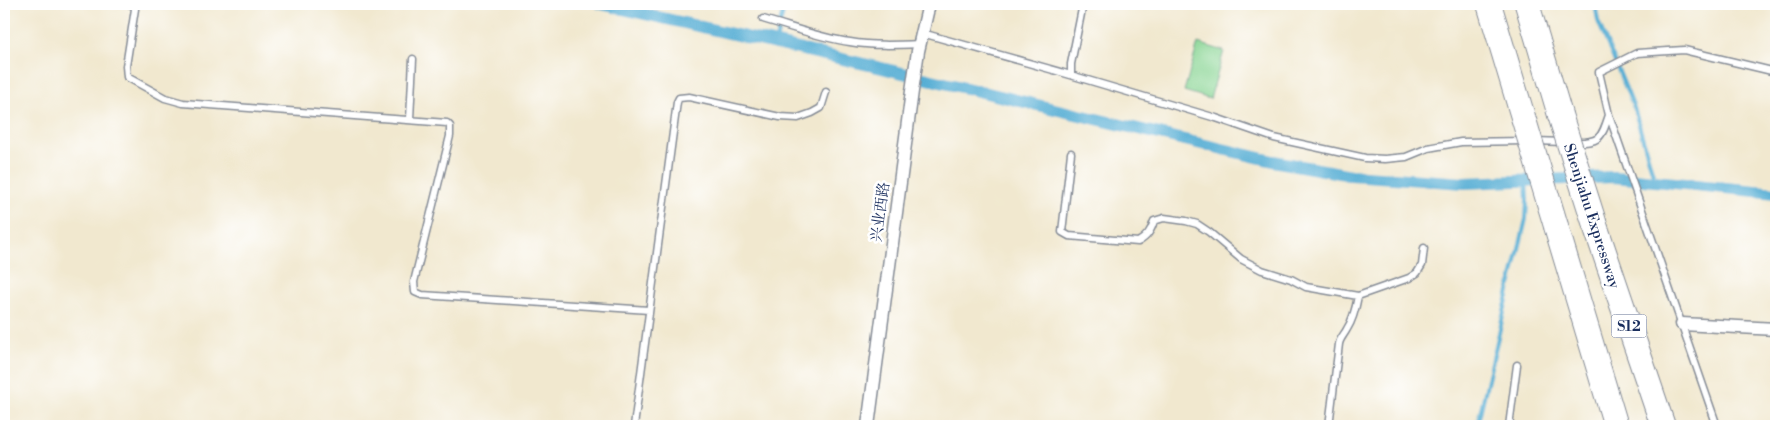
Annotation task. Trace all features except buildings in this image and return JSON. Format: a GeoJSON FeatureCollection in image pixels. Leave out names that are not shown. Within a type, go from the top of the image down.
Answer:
{"type":"FeatureCollection","features":[{"type":"Feature","properties":{"kind":"highway","name":"S12"},"geometry":{"type":"LineString","coordinates":[[1489,4],[1616,426]]}},
{"type":"Feature","properties":{"kind":"highway","name":"Shenjiahu Expressway"},"geometry":{"type":"LineString","coordinates":[[1527,4],[1595,225],[1663,426]]}},
{"type":"Feature","properties":{"kind":"street","name":"兴业西路"},"geometry":{"type":"LineString","coordinates":[[868,426],[912,91],[929,4]]}},
{"type":"Feature","properties":{"kind":"street"},"geometry":{"type":"LineString","coordinates":[[1682,324],[1776,329]]}},
{"type":"Feature","properties":{"kind":"lane"},"geometry":{"type":"LineString","coordinates":[[130,4],[135,9],[126,66],[127,77],[165,98],[183,103],[447,122],[450,126],[450,136],[414,282],[415,292],[422,295],[649,310]]}},
{"type":"Feature","properties":{"kind":"lane"},"geometry":{"type":"LineString","coordinates":[[1071,75],[1071,64],[1083,4]]}},
{"type":"Feature","properties":{"kind":"lane"},"geometry":{"type":"LineString","coordinates":[[763,20],[790,26],[809,34],[849,42],[881,46],[920,43],[1071,75],[1216,118],[1274,138],[1365,158],[1406,157],[1428,148],[1461,142],[1518,140],[1590,143],[1597,139],[1604,131],[1609,115]]}},
{"type":"Feature","properties":{"kind":"lane"},"geometry":{"type":"LineString","coordinates":[[1717,426],[1609,115],[1599,72],[1637,52],[1684,50],[1776,72]]}},
{"type":"Feature","properties":{"kind":"lane"},"geometry":{"type":"LineString","coordinates":[[410,119],[413,59]]}},
{"type":"Feature","properties":{"kind":"lane"},"geometry":{"type":"LineString","coordinates":[[634,426],[679,98],[689,97],[780,117],[798,118],[821,108],[826,92]]}},
{"type":"Feature","properties":{"kind":"lane"},"geometry":{"type":"LineString","coordinates":[[1072,153],[1062,232],[1069,236],[1138,242],[1145,239],[1154,221],[1164,218],[1186,221],[1197,224],[1210,232],[1241,259],[1262,270],[1291,279],[1306,287],[1358,296],[1409,278],[1417,273],[1422,265],[1424,248]]}},
{"type":"Feature","properties":{"kind":"lane"},"geometry":{"type":"LineString","coordinates":[[1329,426],[1338,344],[1347,329],[1358,296]]}},
{"type":"Feature","properties":{"kind":"lane"},"geometry":{"type":"LineString","coordinates":[[1509,426],[1518,365]]}},
{"type":"Feature","properties":{"kind":"green space"},"geometry":{"type":"Polygon","coordinates":[[[1198,43],[1224,51],[1210,99],[1184,91],[1198,43]]]}},
{"type":"Feature","properties":{"kind":"waterway"},"geometry":{"type":"LineString","coordinates":[[601,4],[873,66],[1273,161],[1351,175],[1464,183],[1614,177],[1776,193]]}},
{"type":"Feature","properties":{"kind":"waterway"},"geometry":{"type":"LineString","coordinates":[[775,44],[785,4]]}},
{"type":"Feature","properties":{"kind":"waterway"},"geometry":{"type":"LineString","coordinates":[[1595,4],[1598,21],[1634,108],[1655,181]]}},
{"type":"Feature","properties":{"kind":"waterway"},"geometry":{"type":"LineString","coordinates":[[1477,426],[1526,219],[1526,180]]}}]}
